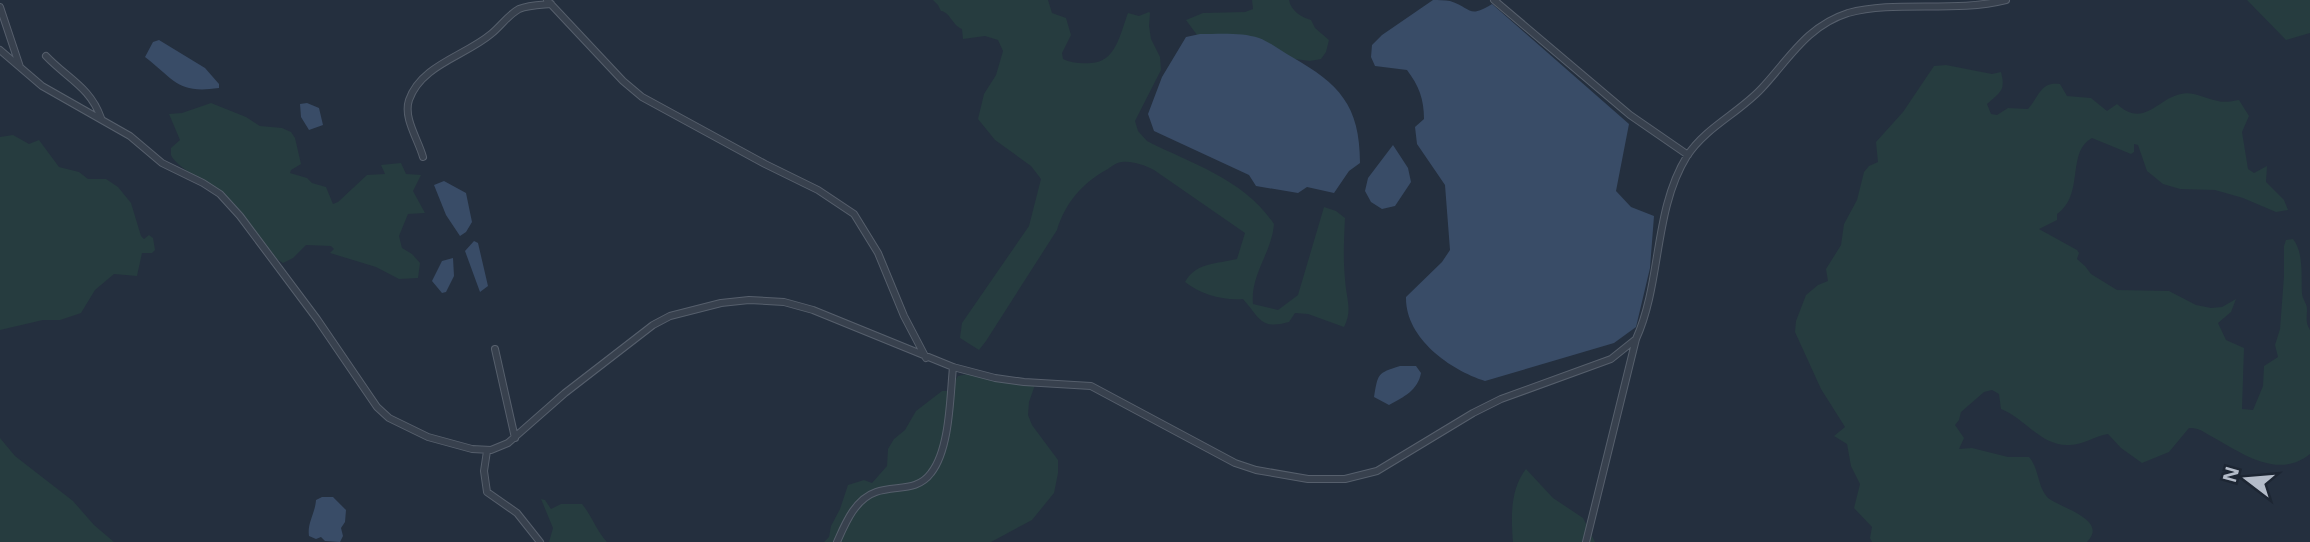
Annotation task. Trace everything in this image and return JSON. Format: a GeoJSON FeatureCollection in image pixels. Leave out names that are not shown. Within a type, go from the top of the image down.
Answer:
{"type":"FeatureCollection","features":[{"type":"Feature","properties":{"kind":"street"},"geometry":{"type":"LineString","coordinates":[[1494,0],[1619,107],[1688,155]]}},
{"type":"Feature","properties":{"kind":"street"},"geometry":{"type":"LineString","coordinates":[[1586,542],[1636,339],[1646,313],[1666,210],[1677,176],[1688,155],[1719,122],[1748,103],[1808,34],[1830,20],[1848,12],[1868,8],[1960,7],[2006,0]]}},
{"type":"Feature","properties":{"kind":"street"},"geometry":{"type":"LineString","coordinates":[[423,157],[407,111],[409,101],[421,81],[448,60],[491,34],[514,12],[549,2],[623,81],[642,97],[818,190],[854,214],[878,253],[904,316],[926,358]]}},
{"type":"Feature","properties":{"kind":"street"},"geometry":{"type":"LineString","coordinates":[[0,7],[20,69]]}},
{"type":"Feature","properties":{"kind":"street"},"geometry":{"type":"LineString","coordinates":[[0,50],[20,69],[59,97],[131,136],[162,163],[220,194],[240,216],[317,319],[377,407],[390,418],[448,444],[487,450],[508,443],[565,393],[653,325],[670,316],[721,303],[748,300],[784,302],[813,310],[953,367],[1014,380],[1091,386],[1235,463],[1281,476],[1345,479],[1377,471],[1473,412],[1611,359],[1636,339]]}},
{"type":"Feature","properties":{"kind":"street"},"geometry":{"type":"LineString","coordinates":[[46,56],[70,80],[87,91],[101,118]]}},
{"type":"Feature","properties":{"kind":"street"},"geometry":{"type":"LineString","coordinates":[[495,349],[514,438]]}},
{"type":"Feature","properties":{"kind":"street"},"geometry":{"type":"LineString","coordinates":[[837,542],[848,519],[862,500],[876,492],[915,486],[933,472],[948,421],[953,367]]}},
{"type":"Feature","properties":{"kind":"street"},"geometry":{"type":"LineString","coordinates":[[487,450],[484,471],[488,492],[517,513],[540,542]]}},
{"type":"Feature","properties":{"kind":"green space"},"geometry":{"type":"Polygon","coordinates":[[[933,0],[1048,0],[1052,13],[1066,18],[1071,35],[1062,53],[1063,59],[1080,63],[1099,61],[1112,52],[1128,13],[1139,16],[1149,12],[1151,39],[1160,57],[1161,70],[1135,121],[1138,131],[1147,141],[1232,184],[1262,208],[1274,224],[1255,283],[1253,304],[1278,310],[1298,295],[1324,207],[1345,218],[1344,264],[1349,309],[1344,327],[1308,314],[1295,313],[1289,322],[1266,323],[1257,317],[1243,299],[1212,296],[1185,282],[1201,267],[1237,259],[1245,233],[1154,170],[1138,164],[1120,162],[1099,174],[1076,194],[1057,230],[979,350],[960,338],[962,323],[1029,226],[1041,179],[1031,166],[995,140],[978,119],[984,94],[996,75],[1003,51],[998,40],[985,36],[963,39],[962,29],[941,11],[933,0]]]}},
{"type":"Feature","properties":{"kind":"green space"},"geometry":{"type":"Polygon","coordinates":[[[1252,0],[1289,0],[1294,10],[1311,20],[1315,28],[1329,40],[1321,59],[1295,59],[1197,35],[1186,20],[1203,13],[1245,12],[1253,9],[1252,0]]]}},
{"type":"Feature","properties":{"kind":"green space"},"geometry":{"type":"Polygon","coordinates":[[[2247,0],[2310,0],[2310,33],[2286,40],[2247,0]]]}},
{"type":"Feature","properties":{"kind":"green space"},"geometry":{"type":"Polygon","coordinates":[[[1946,65],[1992,74],[2001,72],[2001,91],[1987,104],[1991,114],[1997,115],[2008,108],[2028,109],[2044,87],[2053,84],[2060,84],[2067,96],[2091,98],[2107,111],[2117,104],[2135,114],[2143,113],[2186,93],[2220,102],[2239,100],[2249,116],[2242,132],[2248,169],[2254,173],[2267,166],[2266,182],[2284,200],[2288,210],[2276,212],[2215,190],[2180,189],[2163,184],[2147,171],[2138,145],[2134,144],[2134,152],[2131,154],[2092,138],[2080,153],[2071,196],[2057,214],[2057,220],[2039,229],[2077,250],[2077,259],[2091,274],[2117,290],[2169,291],[2196,305],[2211,308],[2222,307],[2236,299],[2231,312],[2218,323],[2226,340],[2244,348],[2242,409],[2253,410],[2263,386],[2264,366],[2278,357],[2275,345],[2280,329],[2284,246],[2286,240],[2293,239],[2300,258],[2302,295],[2307,307],[2310,330],[2310,454],[2297,462],[2271,464],[2258,461],[2195,428],[2189,428],[2169,452],[2142,463],[2121,448],[2108,434],[2075,445],[2050,441],[2001,409],[1999,394],[1992,390],[1984,392],[1961,412],[1955,425],[1964,438],[1959,449],[1972,448],[2008,457],[2029,457],[2047,497],[2087,520],[2092,527],[2092,534],[2087,542],[1872,542],[1872,527],[1854,508],[1860,484],[1851,466],[1847,444],[1834,436],[1845,427],[1821,389],[1795,332],[1796,321],[1806,295],[1828,281],[1826,269],[1841,245],[1844,224],[1857,200],[1864,172],[1878,162],[1876,142],[1903,112],[1934,66],[1946,65]]]}},
{"type":"Feature","properties":{"kind":"green space"},"geometry":{"type":"Polygon","coordinates":[[[211,103],[246,117],[260,126],[282,128],[291,132],[301,164],[290,173],[326,187],[333,204],[367,175],[385,174],[381,165],[401,163],[406,174],[421,175],[413,191],[425,213],[408,214],[399,236],[402,248],[420,263],[418,278],[399,279],[376,267],[330,253],[334,249],[331,246],[306,245],[293,258],[283,263],[274,257],[226,197],[180,166],[171,155],[171,148],[180,140],[169,114],[182,113],[211,103]]]}},
{"type":"Feature","properties":{"kind":"green space"},"geometry":{"type":"Polygon","coordinates":[[[13,135],[29,144],[39,140],[59,167],[79,172],[88,179],[106,179],[118,187],[131,203],[141,236],[144,239],[149,235],[153,238],[155,250],[152,253],[142,253],[137,276],[114,274],[95,290],[81,313],[60,320],[43,320],[0,330],[0,137],[13,135]]]}},
{"type":"Feature","properties":{"kind":"green space"},"geometry":{"type":"Polygon","coordinates":[[[977,372],[1035,385],[1028,415],[1032,425],[1058,460],[1058,473],[1054,493],[1032,520],[991,542],[824,542],[829,537],[848,485],[864,480],[872,483],[887,466],[888,449],[894,439],[905,430],[916,411],[942,391],[949,391],[958,376],[977,372]]]}},
{"type":"Feature","properties":{"kind":"green space"},"geometry":{"type":"Polygon","coordinates":[[[0,438],[15,456],[73,501],[94,525],[114,542],[0,542],[0,438]]]}},
{"type":"Feature","properties":{"kind":"green space"},"geometry":{"type":"Polygon","coordinates":[[[1526,469],[1553,498],[1583,518],[1595,542],[1513,542],[1514,495],[1526,469]]]}},
{"type":"Feature","properties":{"kind":"green space"},"geometry":{"type":"Polygon","coordinates":[[[541,499],[545,500],[551,509],[561,504],[582,504],[607,542],[549,542],[553,528],[541,499]]]}},
{"type":"Feature","properties":{"kind":"water"},"geometry":{"type":"Polygon","coordinates":[[[1433,0],[1450,1],[1470,11],[1478,11],[1492,4],[1629,124],[1616,191],[1631,207],[1654,216],[1650,268],[1636,327],[1614,343],[1485,381],[1444,360],[1421,339],[1413,326],[1406,297],[1442,262],[1450,250],[1445,185],[1417,144],[1415,127],[1424,119],[1424,112],[1415,82],[1407,70],[1375,66],[1371,57],[1372,45],[1382,35],[1433,0]]]}},
{"type":"Feature","properties":{"kind":"water"},"geometry":{"type":"Polygon","coordinates":[[[1200,34],[1238,34],[1259,38],[1308,67],[1344,98],[1356,126],[1360,163],[1349,171],[1334,193],[1307,187],[1298,193],[1256,186],[1249,175],[1154,131],[1148,114],[1162,77],[1186,37],[1200,34]]]}},
{"type":"Feature","properties":{"kind":"water"},"geometry":{"type":"Polygon","coordinates":[[[159,40],[205,68],[219,84],[219,88],[194,89],[171,78],[145,57],[153,42],[159,40]]]}},
{"type":"Feature","properties":{"kind":"water"},"geometry":{"type":"Polygon","coordinates":[[[307,103],[319,108],[323,125],[309,130],[301,117],[300,104],[307,103]]]}},
{"type":"Feature","properties":{"kind":"water"},"geometry":{"type":"Polygon","coordinates":[[[1393,145],[1408,168],[1411,182],[1395,206],[1382,209],[1371,202],[1365,191],[1368,178],[1393,145]]]}},
{"type":"Feature","properties":{"kind":"water"},"geometry":{"type":"Polygon","coordinates":[[[444,181],[466,193],[472,222],[460,236],[446,215],[434,185],[444,181]]]}},
{"type":"Feature","properties":{"kind":"water"},"geometry":{"type":"Polygon","coordinates":[[[474,241],[478,243],[488,286],[480,292],[465,251],[474,241]]]}},
{"type":"Feature","properties":{"kind":"water"},"geometry":{"type":"Polygon","coordinates":[[[453,258],[454,276],[446,292],[442,293],[432,281],[442,261],[453,258]]]}},
{"type":"Feature","properties":{"kind":"water"},"geometry":{"type":"Polygon","coordinates":[[[1400,366],[1416,366],[1421,373],[1410,392],[1389,405],[1374,397],[1377,383],[1383,373],[1400,366]]]}},
{"type":"Feature","properties":{"kind":"water"},"geometry":{"type":"Polygon","coordinates":[[[333,497],[346,510],[340,542],[309,536],[316,500],[333,497]]]}}]}
